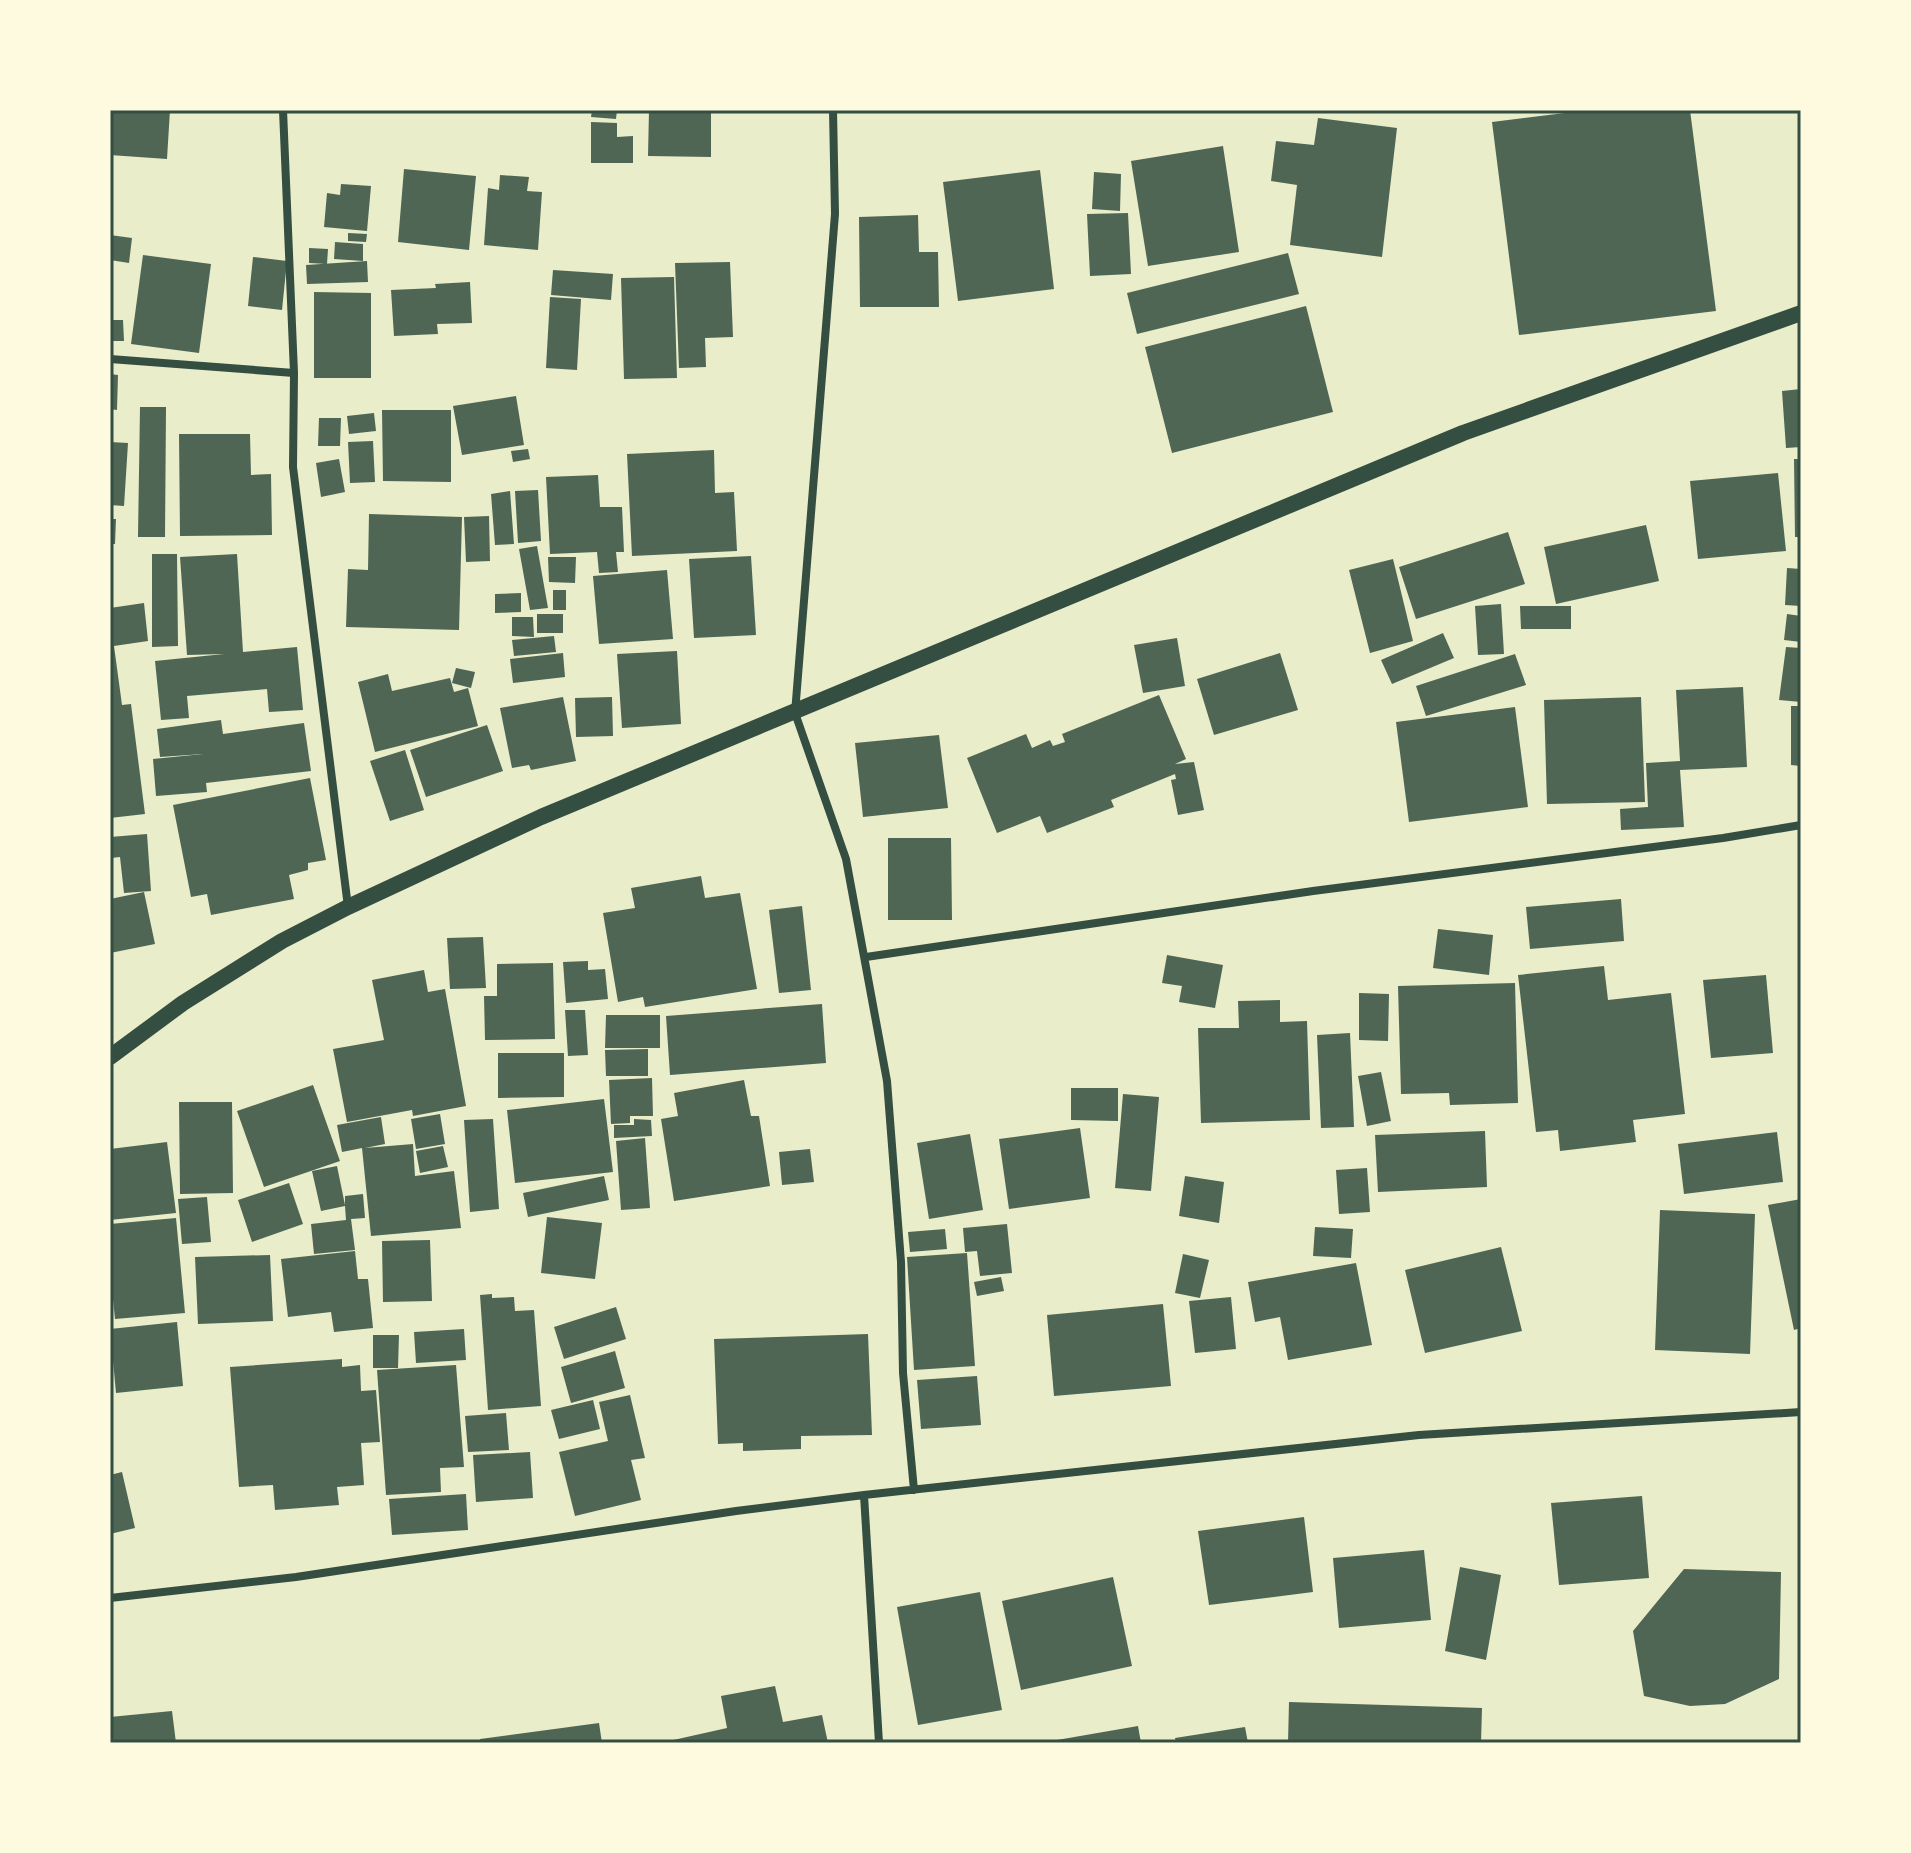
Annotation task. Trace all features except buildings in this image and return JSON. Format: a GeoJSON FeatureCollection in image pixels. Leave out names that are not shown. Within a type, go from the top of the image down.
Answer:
{"type":"FeatureCollection","features":[{"type":"Feature","properties":{"kind":"main road"},"geometry":{"type":"LineString","coordinates":[[110,1057],[195,996],[282,941],[541,817],[1463,433],[1801,313]]}},
{"type":"Feature","properties":{"kind":"street"},"geometry":{"type":"LineString","coordinates":[[283,110],[294,373],[293,467],[348,907]]}},
{"type":"Feature","properties":{"kind":"street"},"geometry":{"type":"LineString","coordinates":[[833,110],[835,214],[795,713],[846,859],[887,1081],[901,1262],[903,1373],[914,1490]]}},
{"type":"Feature","properties":{"kind":"street"},"geometry":{"type":"LineString","coordinates":[[110,359],[294,373]]}},
{"type":"Feature","properties":{"kind":"street"},"geometry":{"type":"LineString","coordinates":[[866,957],[1313,891],[1723,838],[1801,825]]}},
{"type":"Feature","properties":{"kind":"street"},"geometry":{"type":"LineString","coordinates":[[110,1598],[296,1577],[736,1511],[864,1495],[1419,1435],[1801,1412]]}},
{"type":"Feature","properties":{"kind":"street"},"geometry":{"type":"LineString","coordinates":[[864,1495],[879,1743]]}}]}
